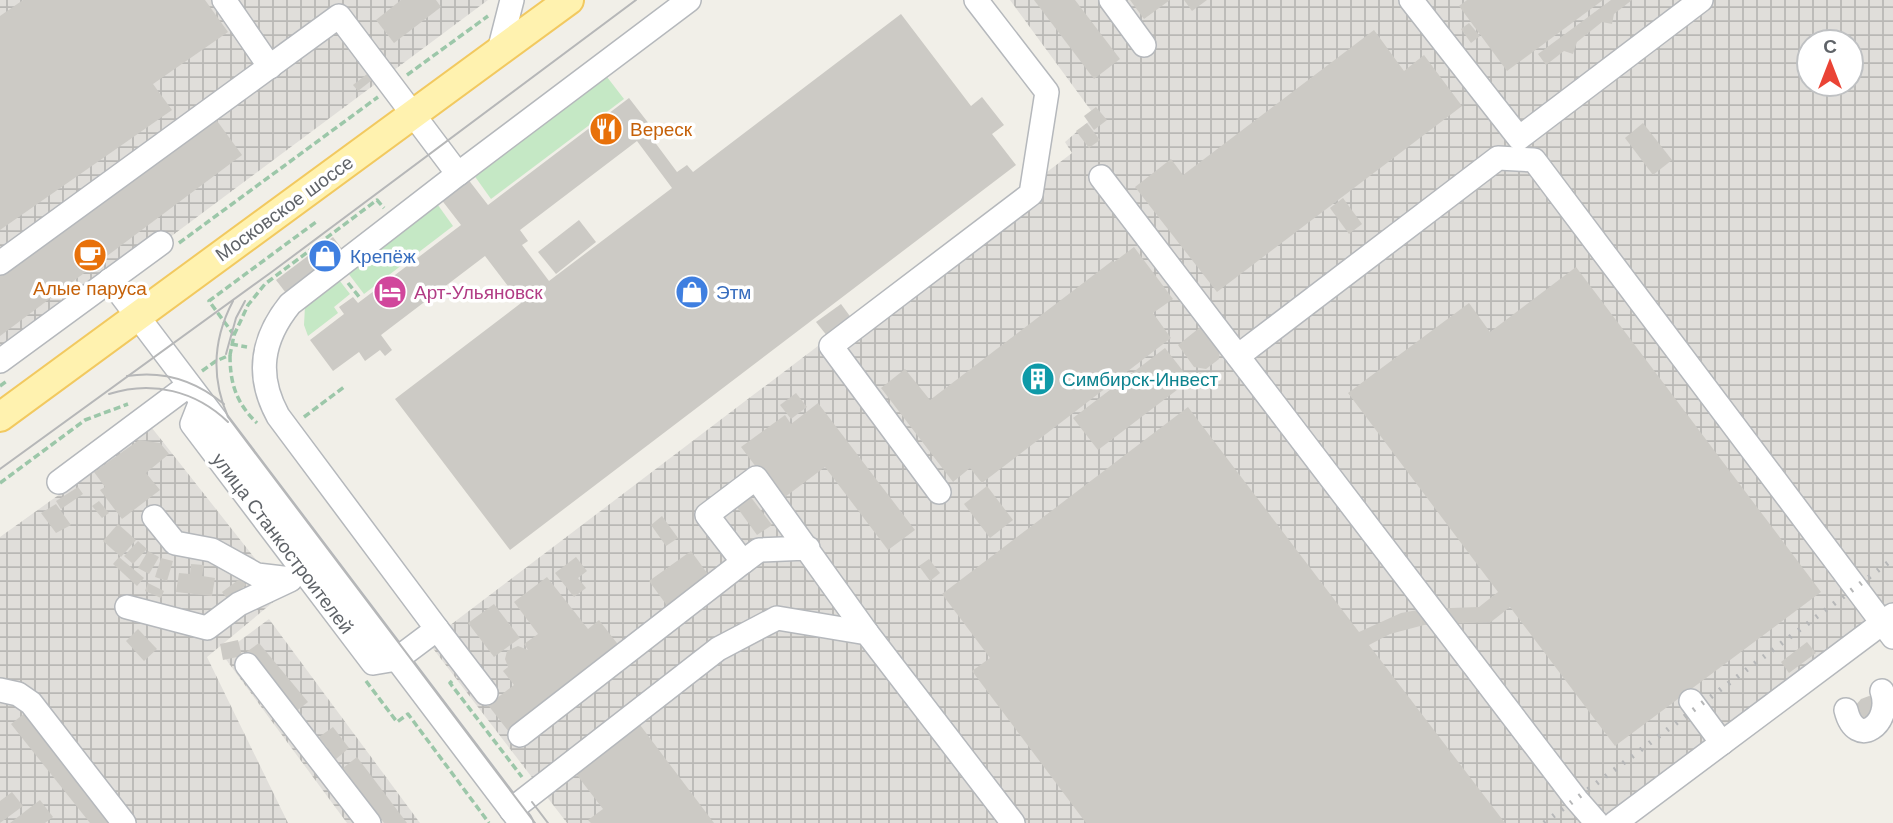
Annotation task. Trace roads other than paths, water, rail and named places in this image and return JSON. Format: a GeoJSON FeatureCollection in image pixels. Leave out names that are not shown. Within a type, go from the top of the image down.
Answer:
{"type":"FeatureCollection","features":[{"type":"Feature","properties":{"kind":"main road","name":"Московское шоссе"},"geometry":{"type":"LineString","coordinates":[[0,417],[569,0]]}},
{"type":"Feature","properties":{"kind":"street"},"geometry":{"type":"LineString","coordinates":[[224,0],[270,67]]}},
{"type":"Feature","properties":{"kind":"street"},"geometry":{"type":"LineString","coordinates":[[499,51],[512,0]]}},
{"type":"Feature","properties":{"kind":"street"},"geometry":{"type":"LineString","coordinates":[[486,693],[278,416],[265,388],[264,359],[272,331],[289,304],[689,0]]}},
{"type":"Feature","properties":{"kind":"street"},"geometry":{"type":"LineString","coordinates":[[939,492],[831,346],[1031,194],[1047,92],[976,0]]}},
{"type":"Feature","properties":{"kind":"street"},"geometry":{"type":"LineString","coordinates":[[1111,0],[1144,45]]}},
{"type":"Feature","properties":{"kind":"street"},"geometry":{"type":"LineString","coordinates":[[1411,0],[1519,138],[1701,0]]}},
{"type":"Feature","properties":{"kind":"street"},"geometry":{"type":"LineString","coordinates":[[0,263],[339,16],[458,174]]}},
{"type":"Feature","properties":{"kind":"street"},"geometry":{"type":"LineString","coordinates":[[1238,356],[1498,158],[1534,160],[1889,625],[1722,743],[1615,823]]}},
{"type":"Feature","properties":{"kind":"street"},"geometry":{"type":"LineString","coordinates":[[1101,177],[1597,823]]}},
{"type":"Feature","properties":{"kind":"street"},"geometry":{"type":"LineString","coordinates":[[0,361],[110,280],[166,246]]}},
{"type":"Feature","properties":{"kind":"street","name":"улица Станкостроителей"},"geometry":{"type":"LineString","coordinates":[[110,280],[517,819]]}},
{"type":"Feature","properties":{"kind":"street"},"geometry":{"type":"LineString","coordinates":[[59,482],[193,389]]}},
{"type":"Feature","properties":{"kind":"street","name":"улица Станкостроителей"},"geometry":{"type":"LineString","coordinates":[[193,389],[192,424],[296,575],[373,663],[397,659]]}},
{"type":"Feature","properties":{"kind":"street"},"geometry":{"type":"LineString","coordinates":[[743,562],[707,515],[756,478],[867,633],[1013,823]]}},
{"type":"Feature","properties":{"kind":"street"},"geometry":{"type":"LineString","coordinates":[[154,517],[174,543],[212,550],[257,575],[296,575]]}},
{"type":"Feature","properties":{"kind":"street"},"geometry":{"type":"LineString","coordinates":[[520,735],[759,550],[808,548]]}},
{"type":"Feature","properties":{"kind":"street"},"geometry":{"type":"LineString","coordinates":[[127,607],[207,628],[239,604],[296,575]]}},
{"type":"Feature","properties":{"kind":"street"},"geometry":{"type":"LineString","coordinates":[[517,819],[718,649],[777,618],[867,633]]}},
{"type":"Feature","properties":{"kind":"street"},"geometry":{"type":"LineString","coordinates":[[397,659],[437,629]]}},
{"type":"Feature","properties":{"kind":"street"},"geometry":{"type":"LineString","coordinates":[[247,666],[369,823]]}},
{"type":"Feature","properties":{"kind":"street"},"geometry":{"type":"LineString","coordinates":[[0,690],[18,694],[31,703],[124,823]]}},
{"type":"Feature","properties":{"kind":"street"},"geometry":{"type":"LineString","coordinates":[[1846,710],[1847,717],[1857,728],[1871,731],[1878,729],[1888,718],[1888,699]]}},
{"type":"Feature","properties":{"kind":"street"},"geometry":{"type":"LineString","coordinates":[[1691,701],[1722,743]]}},
{"type":"Feature","properties":{"kind":"tram line"},"geometry":{"type":"LineString","coordinates":[[0,469],[273,271],[636,0]]}},
{"type":"Feature","properties":{"kind":"tram line"},"geometry":{"type":"LineString","coordinates":[[233,301],[221,330],[217,359],[219,388],[228,417],[535,823]]}},
{"type":"Feature","properties":{"kind":"tram line"},"geometry":{"type":"LineString","coordinates":[[226,354],[236,318],[245,301]]}},
{"type":"Feature","properties":{"kind":"tram line"},"geometry":{"type":"LineString","coordinates":[[127,376],[154,375],[179,379],[202,389],[224,404]]}},
{"type":"Feature","properties":{"kind":"tram line"},"geometry":{"type":"LineString","coordinates":[[109,394],[141,388],[173,391],[202,403],[228,422]]}},
{"type":"Feature","properties":{"kind":"tram line"},"geometry":{"type":"LineString","coordinates":[[532,802],[548,823]]}},
{"type":"Feature","properties":{"kind":"railway"},"geometry":{"type":"LineString","coordinates":[[1544,823],[1893,559]]}},
{"type":"Feature","properties":{"kind":"place","name":"Вереск"},"geometry":{"type":"Point","coordinates":[606,129]}},
{"type":"Feature","properties":{"kind":"place","name":"Алые паруса"},"geometry":{"type":"Point","coordinates":[90,255]}},
{"type":"Feature","properties":{"kind":"place","name":"Крепёж"},"geometry":{"type":"Point","coordinates":[325,256]}},
{"type":"Feature","properties":{"kind":"place","name":"Арт-Ульяновск"},"geometry":{"type":"Point","coordinates":[390,292]}},
{"type":"Feature","properties":{"kind":"place","name":"Этм"},"geometry":{"type":"Point","coordinates":[692,292]}},
{"type":"Feature","properties":{"kind":"place","name":"Симбирск-Инвест"},"geometry":{"type":"Point","coordinates":[1038,379]}}]}
